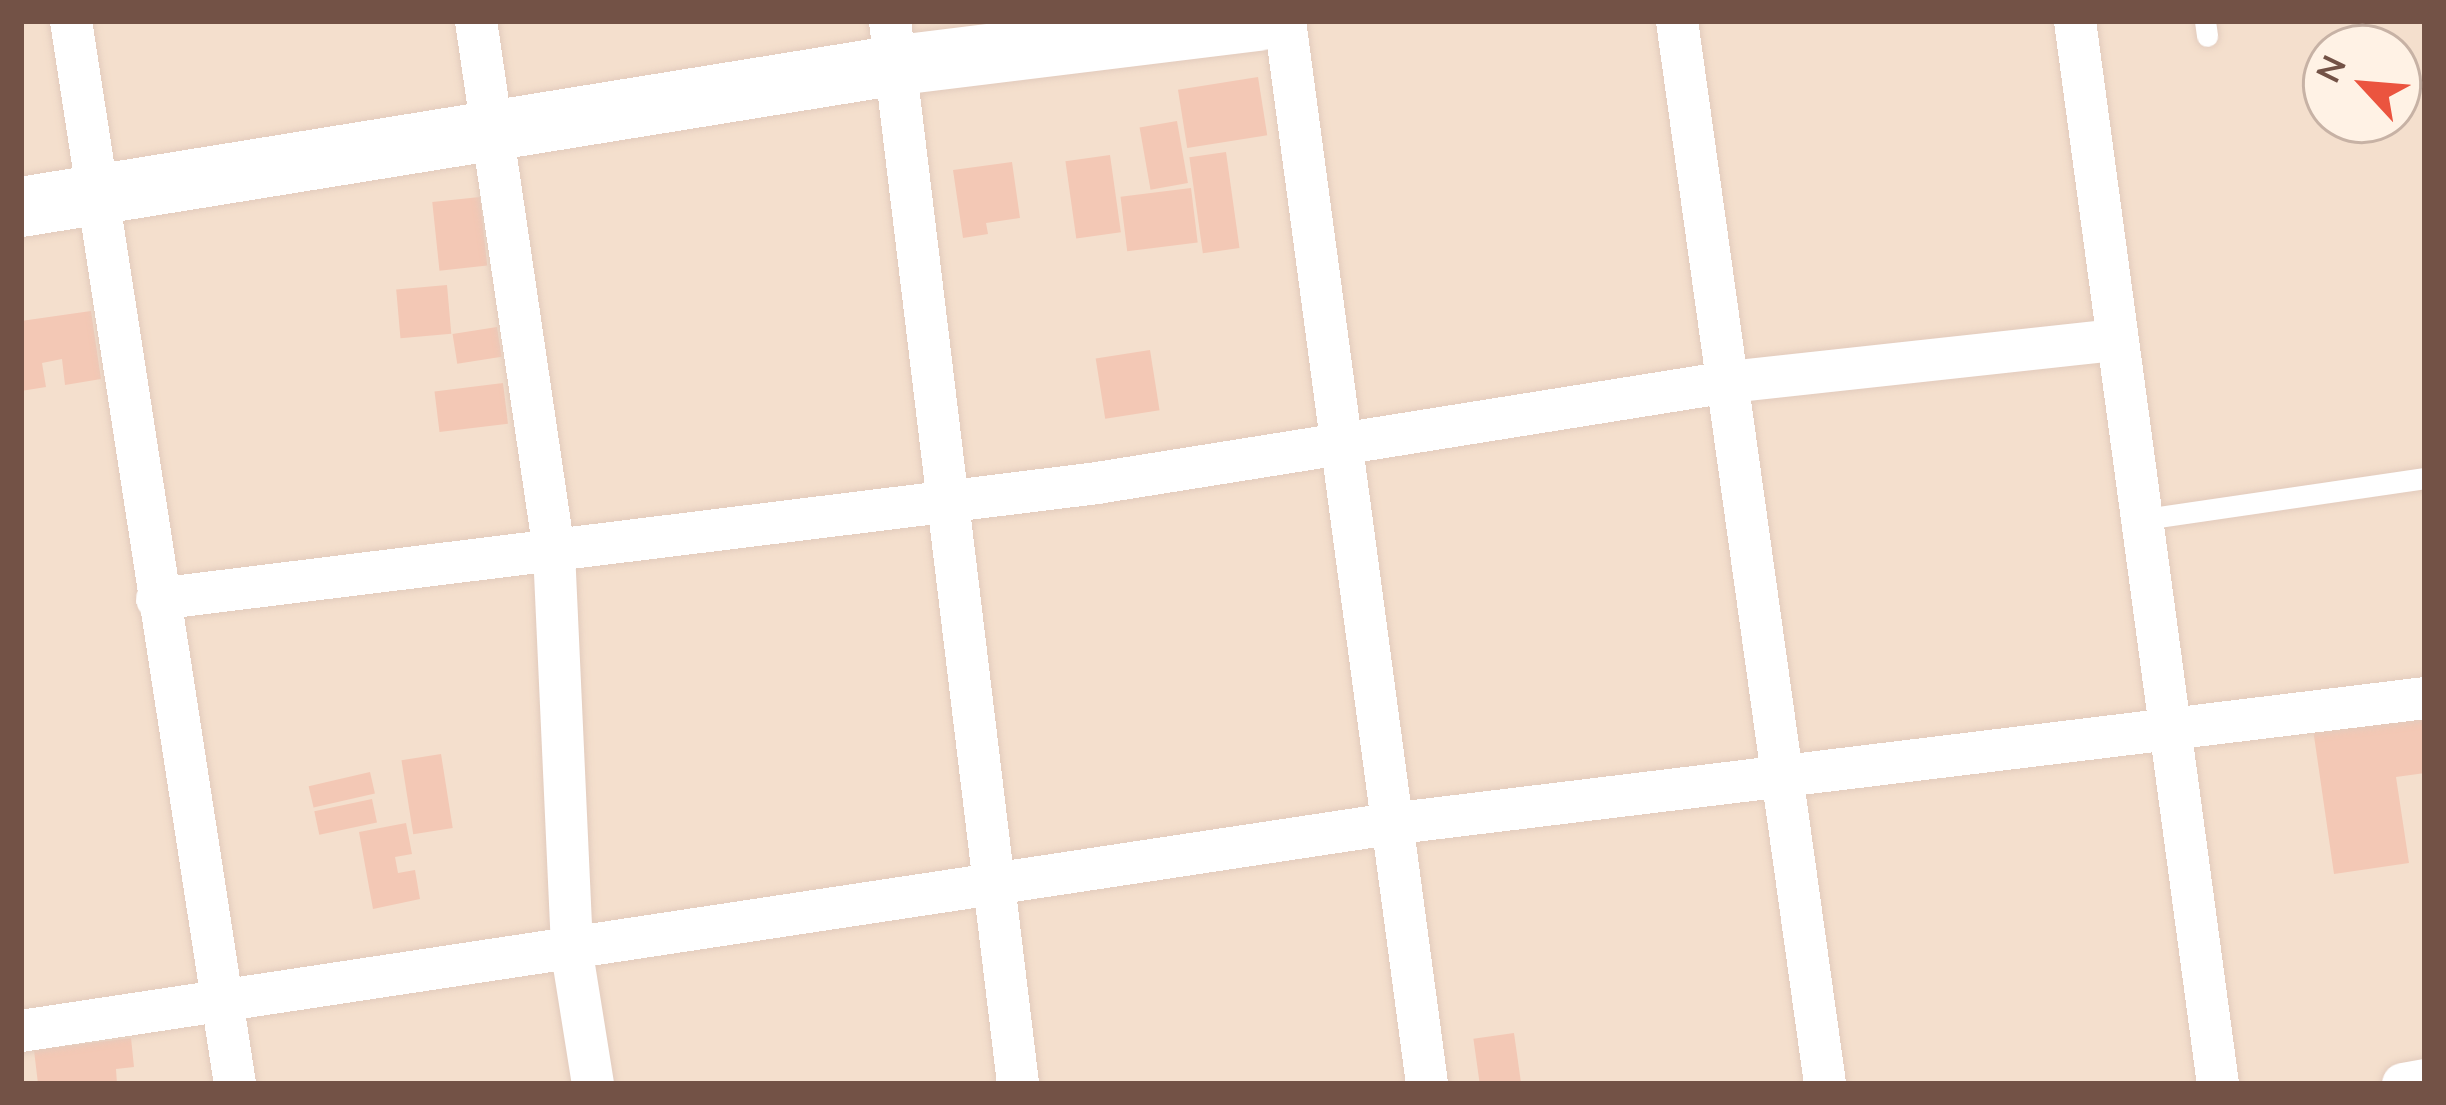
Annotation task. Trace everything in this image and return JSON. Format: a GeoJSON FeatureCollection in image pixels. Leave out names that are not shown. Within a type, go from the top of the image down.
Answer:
{"type":"FeatureCollection","features":[{"type":"Feature","properties":{"kind":"main road"},"geometry":{"type":"LineString","coordinates":[[21,206],[489,136],[894,43],[1258,21]]}},
{"type":"Feature","properties":{"kind":"street"},"geometry":{"type":"LineString","coordinates":[[71,21],[235,1084]]}},
{"type":"Feature","properties":{"kind":"street"},"geometry":{"type":"LineString","coordinates":[[476,21],[489,136],[554,551],[572,953],[593,1084]]}},
{"type":"Feature","properties":{"kind":"street"},"geometry":{"type":"LineString","coordinates":[[1285,21],[1426,1084]]}},
{"type":"Feature","properties":{"kind":"street"},"geometry":{"type":"LineString","coordinates":[[1677,21],[1825,1084]]}},
{"type":"Feature","properties":{"kind":"street"},"geometry":{"type":"LineString","coordinates":[[2075,21],[2218,1084]]}},
{"type":"Feature","properties":{"kind":"street"},"geometry":{"type":"LineString","coordinates":[[894,43],[950,500],[988,890],[1018,1084]]}},
{"type":"Feature","properties":{"kind":"street"},"geometry":{"type":"LineString","coordinates":[[158,599],[950,500],[1728,382],[2116,340]]}},
{"type":"Feature","properties":{"kind":"street"},"geometry":{"type":"LineString","coordinates":[[21,1031],[224,998],[572,953],[1390,824],[1783,771],[2425,698]]}},
{"type":"Feature","properties":{"kind":"street"},"geometry":{"type":"LineString","coordinates":[[2403,1084],[2425,1080]]}},
{"type":"Feature","properties":{"kind":"lane"},"geometry":{"type":"LineString","coordinates":[[2144,519],[2425,478]]}},
{"type":"Feature","properties":{"kind":"shaded area"},"geometry":{"type":"Polygon","coordinates":[[[21,21],[2425,21],[2425,1084],[21,1084],[21,21]]]}},
{"type":"Feature","properties":{"kind":"building"},"geometry":{"type":"Polygon","coordinates":[[[1258,77],[1267,135],[1187,148],[1178,90],[1258,77]]]}},
{"type":"Feature","properties":{"kind":"building"},"geometry":{"type":"Polygon","coordinates":[[[1177,121],[1188,183],[1151,190],[1140,128],[1177,121]]]}},
{"type":"Feature","properties":{"kind":"building"},"geometry":{"type":"Polygon","coordinates":[[[1226,152],[1239,248],[1203,253],[1189,157],[1226,152]]]}},
{"type":"Feature","properties":{"kind":"building"},"geometry":{"type":"Polygon","coordinates":[[[1110,155],[1121,232],[1076,239],[1065,161],[1110,155]]]}},
{"type":"Feature","properties":{"kind":"building"},"geometry":{"type":"Polygon","coordinates":[[[1012,162],[1020,218],[986,223],[988,234],[963,238],[953,170],[1012,162]]]}},
{"type":"Feature","properties":{"kind":"building"},"geometry":{"type":"Polygon","coordinates":[[[1191,188],[1198,243],[1127,251],[1121,197],[1191,188]]]}},
{"type":"Feature","properties":{"kind":"building"},"geometry":{"type":"Polygon","coordinates":[[[480,197],[487,266],[439,271],[432,202],[480,197]]]}},
{"type":"Feature","properties":{"kind":"building"},"geometry":{"type":"Polygon","coordinates":[[[447,285],[451,334],[400,338],[396,289],[447,285]]]}},
{"type":"Feature","properties":{"kind":"building"},"geometry":{"type":"Polygon","coordinates":[[[91,311],[101,379],[65,385],[62,359],[42,363],[46,387],[21,391],[21,321],[91,311]]]}},
{"type":"Feature","properties":{"kind":"building"},"geometry":{"type":"Polygon","coordinates":[[[497,327],[502,357],[457,364],[453,334],[497,327]]]}},
{"type":"Feature","properties":{"kind":"building"},"geometry":{"type":"Polygon","coordinates":[[[1150,350],[1160,410],[1105,419],[1096,359],[1150,350]]]}},
{"type":"Feature","properties":{"kind":"building"},"geometry":{"type":"Polygon","coordinates":[[[503,383],[508,424],[440,432],[435,391],[503,383]]]}},
{"type":"Feature","properties":{"kind":"building"},"geometry":{"type":"Polygon","coordinates":[[[2425,707],[2425,773],[2396,777],[2409,863],[2334,874],[2313,729],[2425,707]]]}},
{"type":"Feature","properties":{"kind":"building"},"geometry":{"type":"Polygon","coordinates":[[[441,754],[453,828],[413,834],[401,760],[441,754]]]}},
{"type":"Feature","properties":{"kind":"building"},"geometry":{"type":"Polygon","coordinates":[[[370,772],[375,793],[314,808],[309,786],[370,772]]]}},
{"type":"Feature","properties":{"kind":"building"},"geometry":{"type":"Polygon","coordinates":[[[372,799],[377,822],[319,835],[314,811],[372,799]]]}},
{"type":"Feature","properties":{"kind":"building"},"geometry":{"type":"Polygon","coordinates":[[[406,823],[412,854],[395,857],[398,873],[415,870],[420,899],[373,909],[359,832],[406,823]]]}},
{"type":"Feature","properties":{"kind":"building"},"geometry":{"type":"Polygon","coordinates":[[[1514,1033],[1521,1084],[1480,1084],[1473,1039],[1514,1033]]]}},
{"type":"Feature","properties":{"kind":"building"},"geometry":{"type":"Polygon","coordinates":[[[131,1038],[134,1067],[116,1069],[117,1084],[38,1084],[34,1050],[131,1038]]]}}]}
